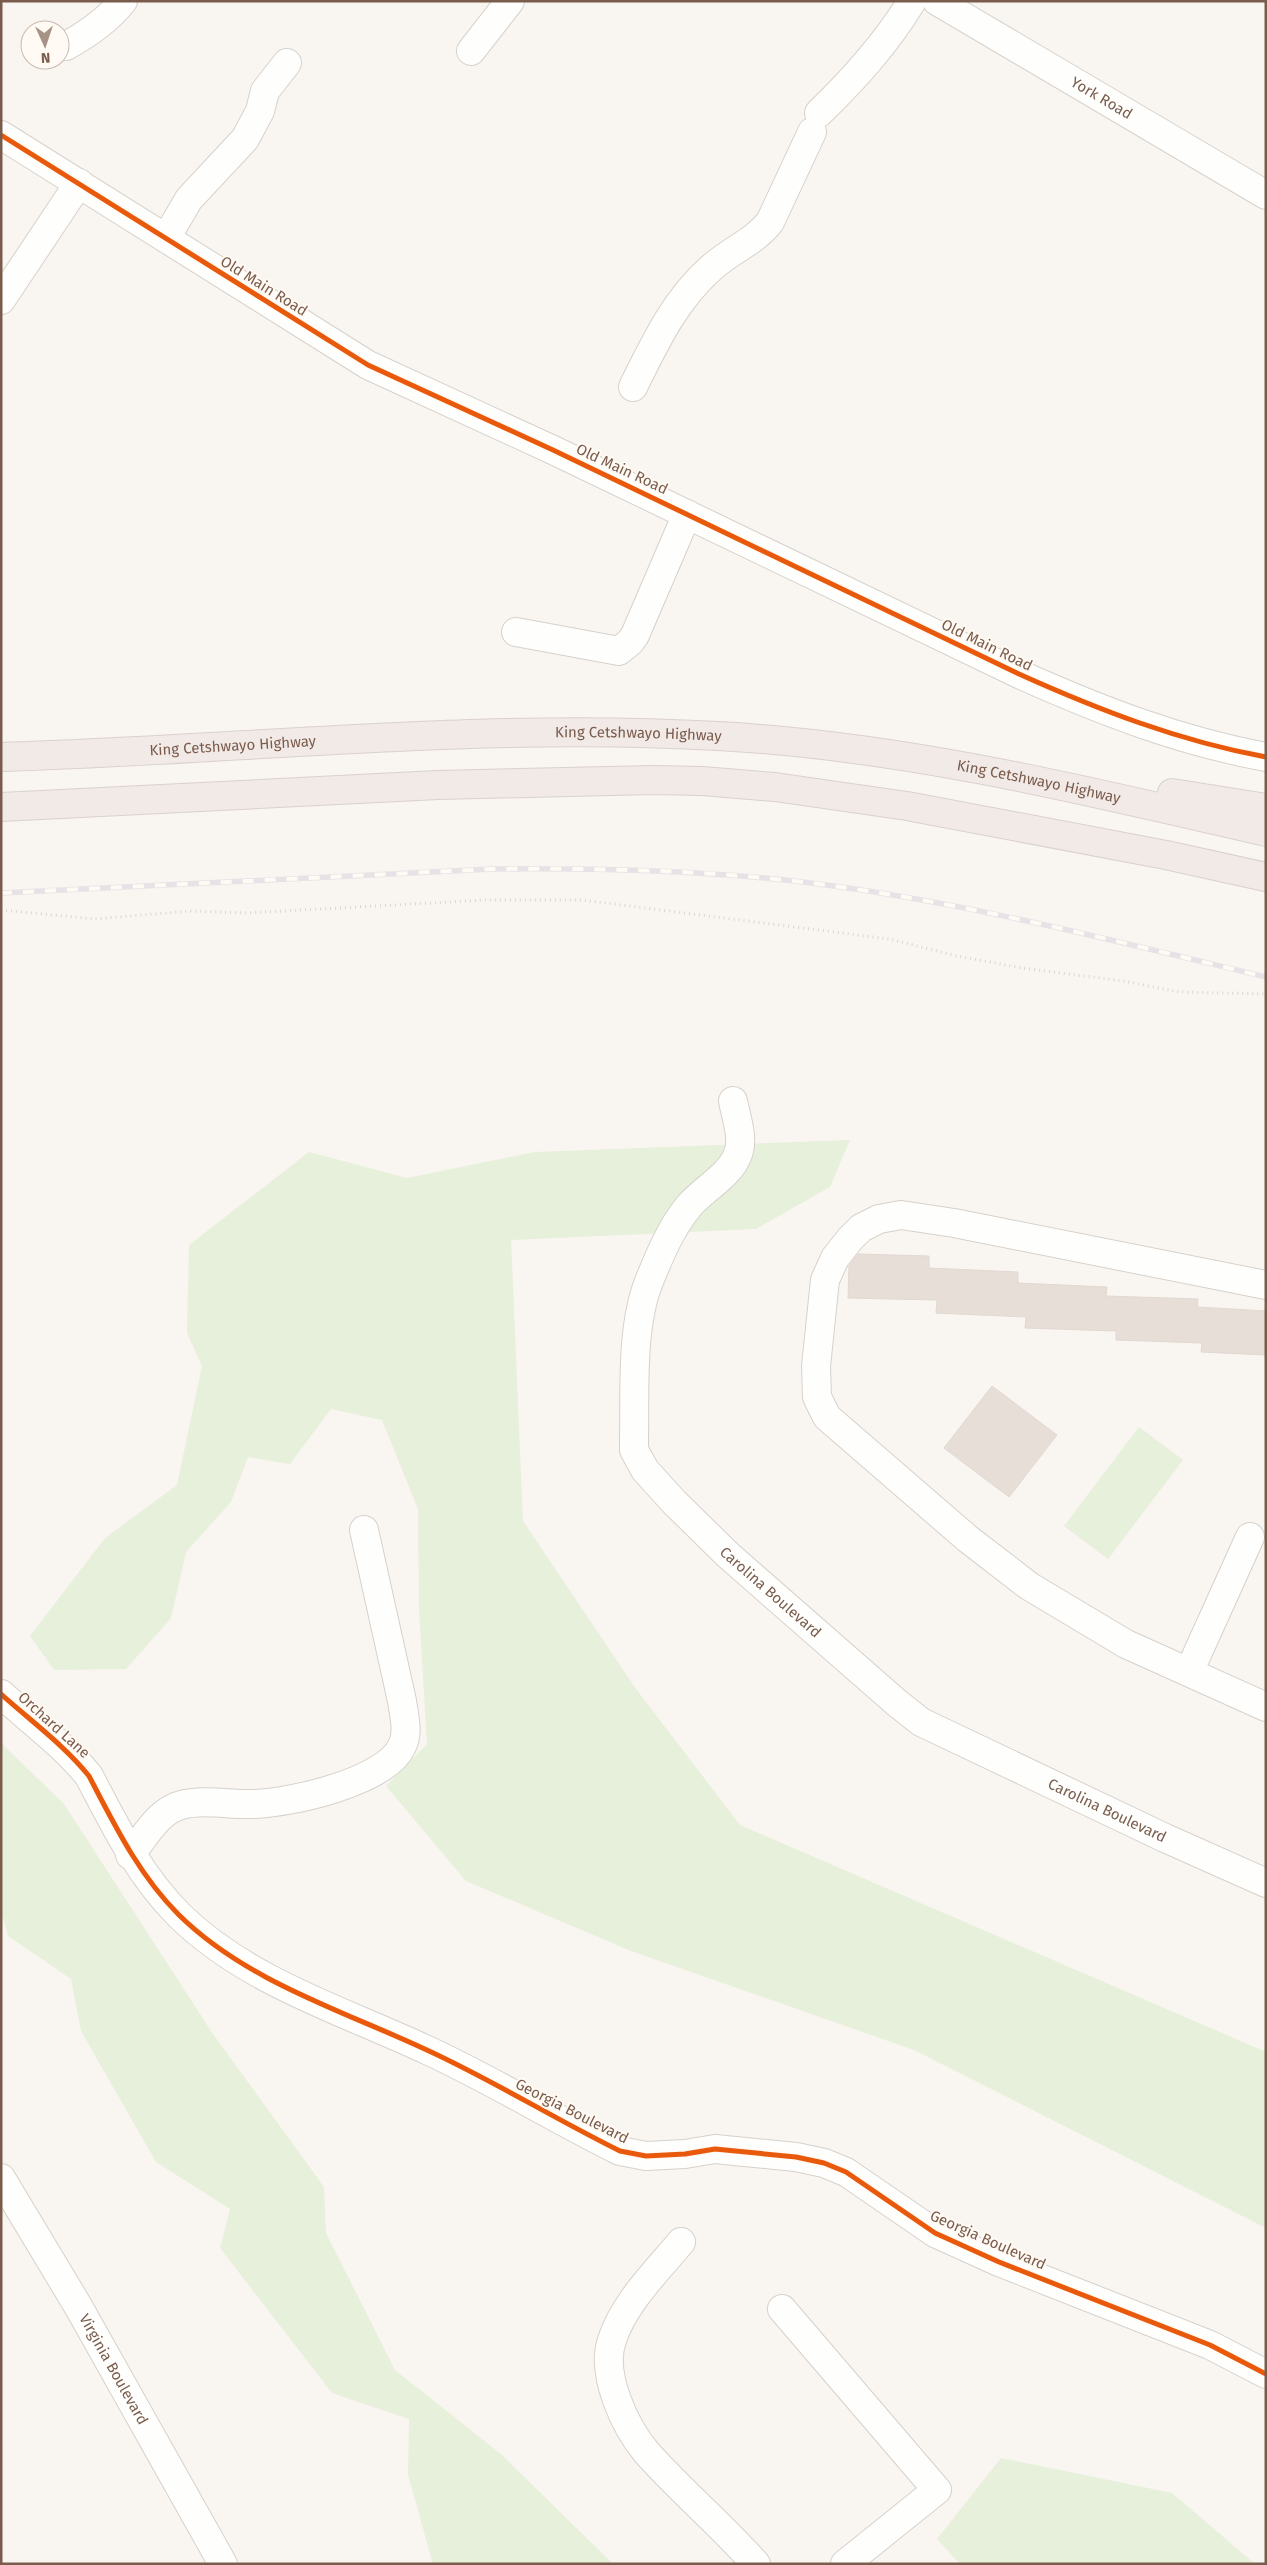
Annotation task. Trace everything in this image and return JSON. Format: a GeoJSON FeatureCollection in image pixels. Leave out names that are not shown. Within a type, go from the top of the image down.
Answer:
{"type":"FeatureCollection","features":[{"type":"Feature","properties":{"kind":"highway","name":"King Cetshwayo Highway"},"geometry":{"type":"LineString","coordinates":[[1,757],[456,736],[629,732],[721,736],[837,747],[935,760],[1064,785],[1266,832]]}},
{"type":"Feature","properties":{"kind":"highway"},"geometry":{"type":"LineString","coordinates":[[1,807],[438,785],[653,780],[702,781],[775,788],[907,806],[1075,839],[1166,854],[1266,878]]}},
{"type":"Feature","properties":{"kind":"highway"},"geometry":{"type":"LineString","coordinates":[[1064,785],[1094,784],[1133,788],[1266,808]]}},
{"type":"Feature","properties":{"kind":"highway"},"geometry":{"type":"LineString","coordinates":[[1075,839],[1197,877],[1266,895]]}},
{"type":"Feature","properties":{"kind":"street"},"geometry":{"type":"LineString","coordinates":[[70,44],[112,16],[123,1]]}},
{"type":"Feature","properties":{"kind":"street"},"geometry":{"type":"LineString","coordinates":[[471,51],[510,1]]}},
{"type":"Feature","properties":{"kind":"street"},"geometry":{"type":"LineString","coordinates":[[633,387],[658,337],[693,285],[711,267],[761,233],[770,222],[816,123],[897,26],[912,1]]}},
{"type":"Feature","properties":{"kind":"street","name":"York Road"},"geometry":{"type":"LineString","coordinates":[[937,1],[1266,195]]}},
{"type":"Feature","properties":{"kind":"street"},"geometry":{"type":"LineString","coordinates":[[166,238],[189,200],[246,139],[260,110],[265,90],[287,63]]}},
{"type":"Feature","properties":{"kind":"street","name":"Old Main Road"},"geometry":{"type":"LineString","coordinates":[[1,135],[368,365],[687,514],[1019,674],[1095,708],[1175,736],[1266,757]]}},
{"type":"Feature","properties":{"kind":"street"},"geometry":{"type":"LineString","coordinates":[[1,300],[79,183]]}},
{"type":"Feature","properties":{"kind":"street"},"geometry":{"type":"LineString","coordinates":[[516,632],[619,650],[630,642],[635,635],[687,514]]}},
{"type":"Feature","properties":{"kind":"street","name":"Carolina Boulevard"},"geometry":{"type":"LineString","coordinates":[[733,1101],[740,1145],[738,1154],[729,1168],[688,1206],[676,1225],[648,1286],[638,1340],[634,1439],[634,1450],[645,1470],[728,1555],[896,1703],[921,1722],[1156,1834],[1266,1882]]}},
{"type":"Feature","properties":{"kind":"street"},"geometry":{"type":"LineString","coordinates":[[1266,1285],[954,1223],[901,1215],[879,1219],[861,1228],[835,1258],[826,1280],[816,1366],[817,1397],[827,1417],[968,1539],[1028,1586],[1126,1644],[1266,1707]]}},
{"type":"Feature","properties":{"kind":"street"},"geometry":{"type":"LineString","coordinates":[[130,1854],[160,1816],[181,1805],[208,1802],[254,1804],[302,1799],[344,1786],[382,1766],[402,1748],[406,1728],[402,1701],[364,1530]]}},
{"type":"Feature","properties":{"kind":"street"},"geometry":{"type":"LineString","coordinates":[[1189,1672],[1250,1537]]}},
{"type":"Feature","properties":{"kind":"street","name":"Orchard Lane"},"geometry":{"type":"LineString","coordinates":[[1,1694],[80,1765],[89,1776],[130,1854]]}},
{"type":"Feature","properties":{"kind":"street","name":"Georgia Boulevard"},"geometry":{"type":"LineString","coordinates":[[130,1854],[166,1902],[217,1948],[264,1976],[431,2052],[620,2151],[646,2156],[684,2154],[715,2148],[818,2161],[846,2172],[935,2232],[998,2262],[1210,2345],[1266,2374]]}},
{"type":"Feature","properties":{"kind":"street","name":"Virginia Boulevard"},"geometry":{"type":"LineString","coordinates":[[1,2178],[88,2323],[224,2564]]}},
{"type":"Feature","properties":{"kind":"street"},"geometry":{"type":"LineString","coordinates":[[681,2242],[622,2315],[611,2342],[609,2354],[613,2386],[627,2424],[647,2452],[756,2564]]}},
{"type":"Feature","properties":{"kind":"street"},"geometry":{"type":"LineString","coordinates":[[782,2309],[937,2490],[844,2564]]}},
{"type":"Feature","properties":{"kind":"path"},"geometry":{"type":"LineString","coordinates":[[1,910],[94,919],[191,911],[248,913],[485,900],[582,900],[888,939],[1003,965],[1123,981],[1179,992],[1266,994]]}},
{"type":"Feature","properties":{"kind":"green space"},"geometry":{"type":"Polygon","coordinates":[[[850,1140],[830,1187],[756,1229],[511,1240],[523,1521],[636,1689],[740,1825],[1266,2052],[1266,2228],[914,2050],[631,1951],[466,1881],[386,1786],[427,1744],[419,1609],[418,1509],[382,1420],[331,1409],[290,1464],[248,1457],[231,1502],[186,1552],[171,1618],[126,1669],[54,1670],[30,1636],[105,1538],[177,1485],[202,1366],[187,1333],[189,1245],[309,1152],[407,1178],[535,1152],[850,1140]]]}},
{"type":"Feature","properties":{"kind":"green space"},"geometry":{"type":"Polygon","coordinates":[[[1139,1427],[1183,1460],[1108,1559],[1064,1526],[1139,1427]]]}},
{"type":"Feature","properties":{"kind":"green space"},"geometry":{"type":"Polygon","coordinates":[[[1,1743],[64,1804],[213,2034],[324,2187],[326,2233],[395,2370],[502,2455],[613,2564],[433,2564],[408,2475],[409,2419],[332,2393],[220,2248],[230,2209],[156,2162],[81,2031],[71,1979],[8,1936],[1,1910],[1,1743]]]}},
{"type":"Feature","properties":{"kind":"green space"},"geometry":{"type":"Polygon","coordinates":[[[1001,2458],[1172,2493],[1255,2564],[960,2564],[937,2539],[1001,2458]]]}},
{"type":"Feature","properties":{"kind":"building"},"geometry":{"type":"Polygon","coordinates":[[[858,1254],[929,1256],[929,1268],[1018,1272],[1018,1283],[1107,1287],[1106,1296],[1198,1299],[1197,1307],[1266,1311],[1266,1355],[1201,1352],[1202,1343],[1116,1340],[1116,1331],[1025,1328],[1026,1317],[936,1313],[937,1300],[848,1298],[849,1266],[858,1254]]]}},
{"type":"Feature","properties":{"kind":"building"},"geometry":{"type":"Polygon","coordinates":[[[992,1386],[1057,1435],[1009,1497],[944,1448],[992,1386]]]}},
{"type":"Feature","properties":{"kind":"railway"},"geometry":{"type":"LineString","coordinates":[[1,893],[492,869],[612,870],[731,875],[811,883],[925,901],[1096,936],[1266,977]]}},
{"type":"Feature","properties":{"kind":"cycle path"},"geometry":{"type":"LineString","coordinates":[[1,135],[368,365],[553,450],[1019,674],[1140,723],[1202,742],[1266,757]]}},
{"type":"Feature","properties":{"kind":"cycle path"},"geometry":{"type":"LineString","coordinates":[[1,1694],[58,1744],[89,1776],[118,1831],[140,1867],[179,1915],[235,1959],[266,1977],[453,2063],[620,2151],[646,2156],[685,2154],[715,2149],[796,2157],[824,2163],[846,2172],[935,2233],[999,2262],[1210,2345],[1266,2374]]}}]}
